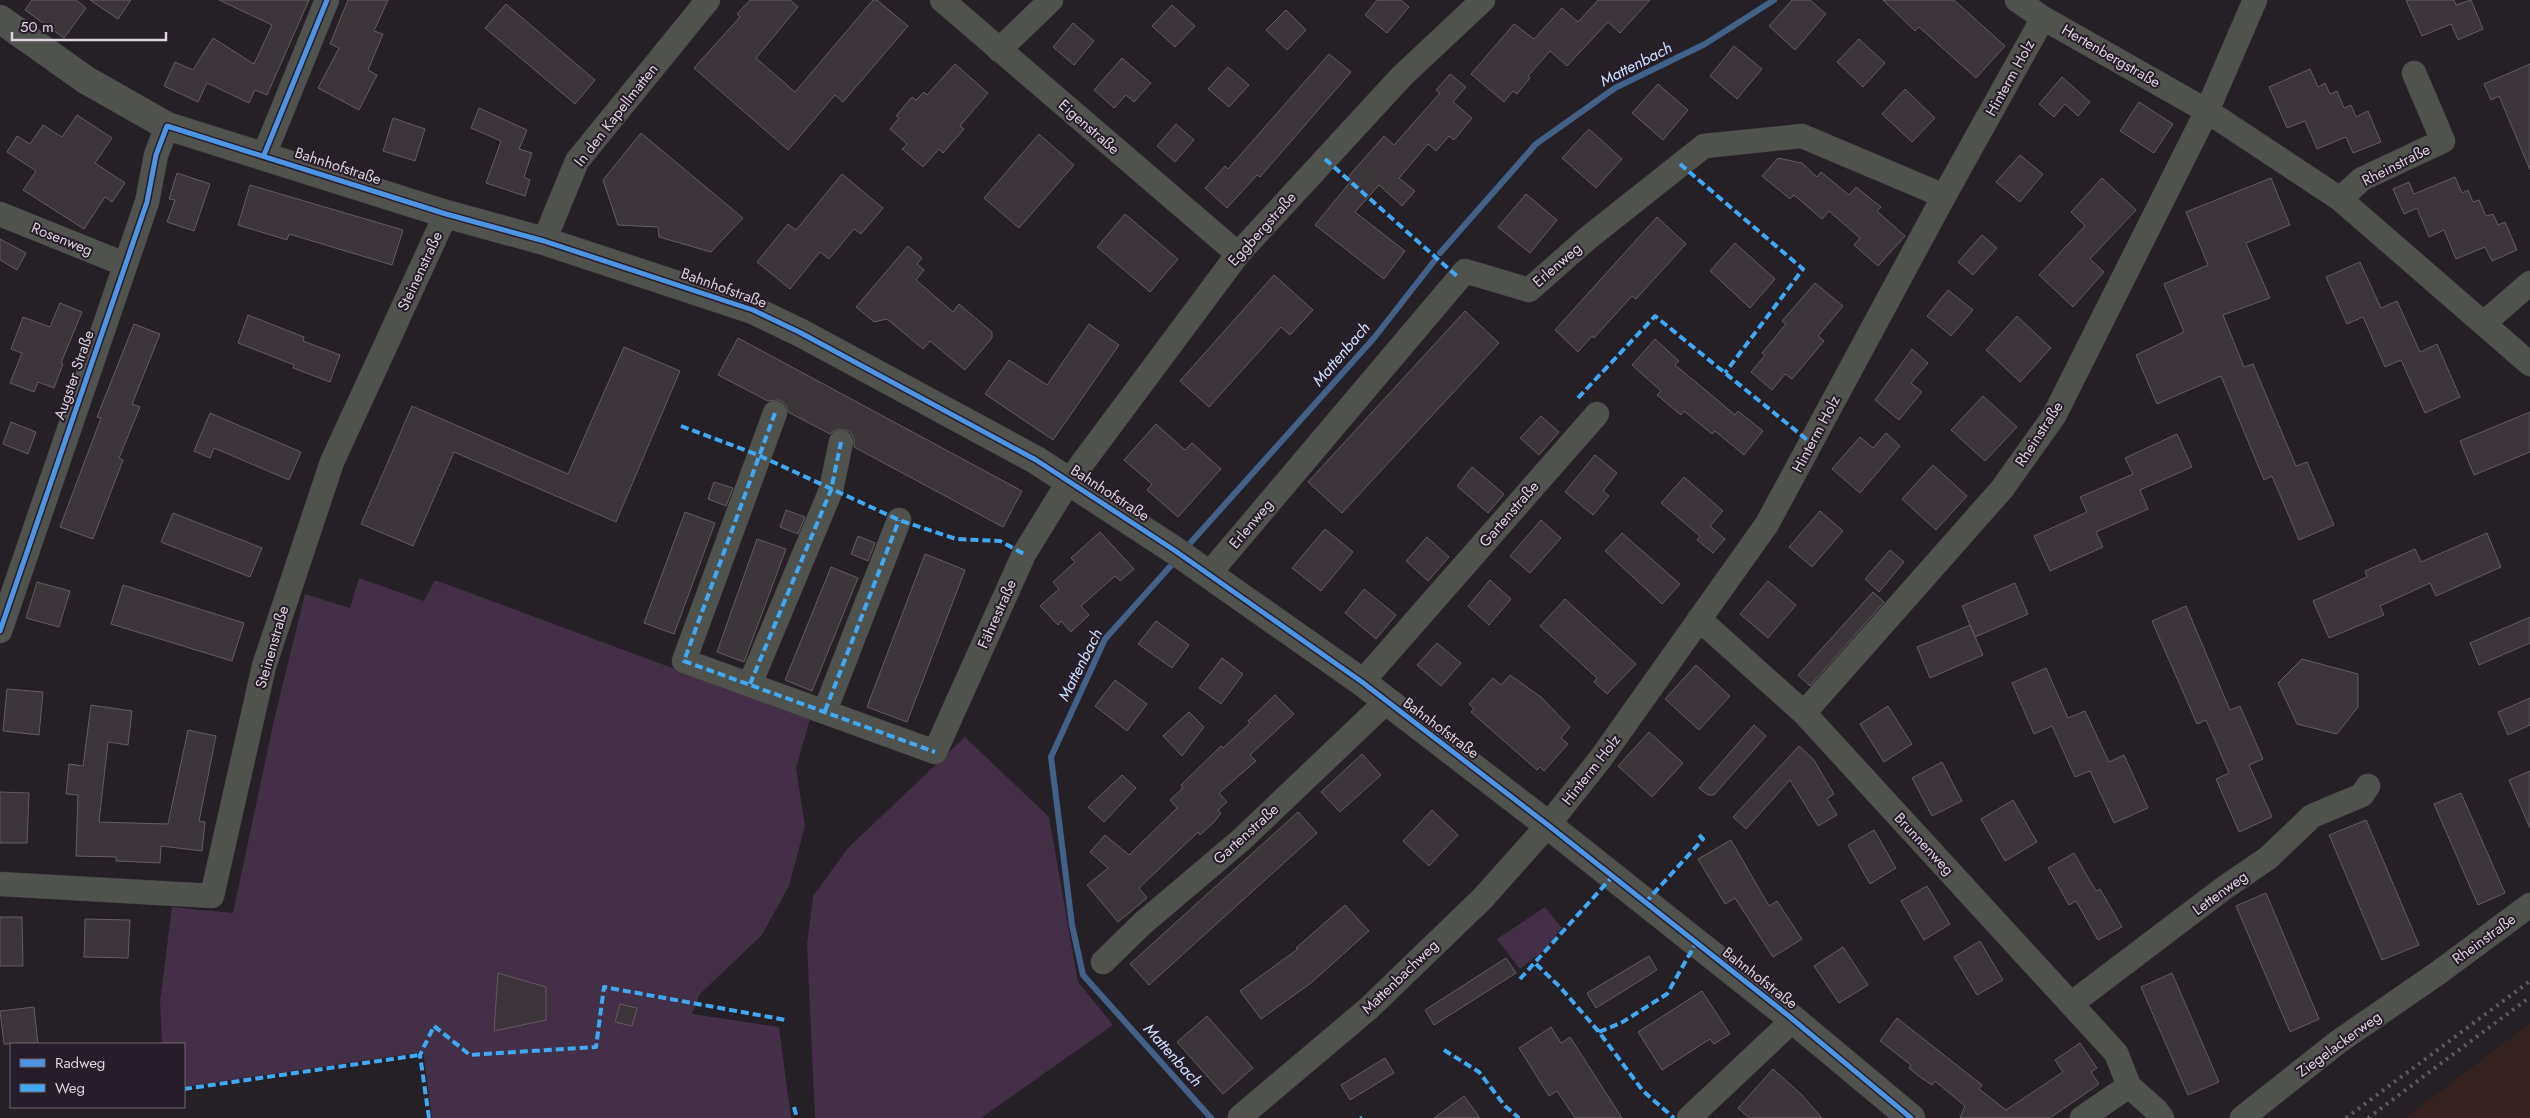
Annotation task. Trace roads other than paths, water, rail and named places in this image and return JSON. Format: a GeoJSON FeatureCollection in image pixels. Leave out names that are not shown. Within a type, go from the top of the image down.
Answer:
{"type":"FeatureCollection","features":[{"type":"Feature","properties":{"kind":"street"},"geometry":{"type":"LineString","coordinates":[[264,155],[327,0]]}},
{"type":"Feature","properties":{"kind":"street","name":"In den Kapellmatten"},"geometry":{"type":"LineString","coordinates":[[544,241],[577,161],[708,0]]}},
{"type":"Feature","properties":{"kind":"street","name":"Eigenstraße"},"geometry":{"type":"LineString","coordinates":[[942,0],[1238,254]]}},
{"type":"Feature","properties":{"kind":"street"},"geometry":{"type":"LineString","coordinates":[[999,50],[1051,0]]}},
{"type":"Feature","properties":{"kind":"street","name":"Eggbergstraße"},"geometry":{"type":"LineString","coordinates":[[1069,481],[1238,254],[1402,76],[1483,0]]}},
{"type":"Feature","properties":{"kind":"street","name":"Hertenbergstraße"},"geometry":{"type":"LineString","coordinates":[[2017,0],[2044,18],[2207,111]]}},
{"type":"Feature","properties":{"kind":"street","name":"Rheinstraße"},"geometry":{"type":"LineString","coordinates":[[1804,713],[2002,489],[2054,416],[2207,111],[2254,0]]}},
{"type":"Feature","properties":{"kind":"street","name":"Hinterm Holz"},"geometry":{"type":"LineString","coordinates":[[1548,824],[1601,758],[1767,524],[1944,196],[2044,18]]}},
{"type":"Feature","properties":{"kind":"street","name":"Bahnhofstraße"},"geometry":{"type":"LineString","coordinates":[[0,19],[86,80],[167,126],[264,155],[446,214],[544,241],[753,310],[801,333],[1036,460],[1192,564],[1362,682],[1548,824],[1793,1020],[1911,1118]]}},
{"type":"Feature","properties":{"kind":"street","name":"Rheinstraße"},"geometry":{"type":"LineString","coordinates":[[2340,199],[2362,179],[2443,142],[2414,73]]}},
{"type":"Feature","properties":{"kind":"street"},"geometry":{"type":"LineString","coordinates":[[2207,111],[2340,199],[2530,364]]}},
{"type":"Feature","properties":{"kind":"street","name":"Augster Straße"},"geometry":{"type":"LineString","coordinates":[[0,631],[124,264],[147,202],[156,155],[167,126]]}},
{"type":"Feature","properties":{"kind":"street","name":"Erlenweg"},"geometry":{"type":"LineString","coordinates":[[1192,564],[1464,271],[1529,290],[1588,238],[1704,146],[1802,136],[1944,196]]}},
{"type":"Feature","properties":{"kind":"street","name":"Rosenweg"},"geometry":{"type":"LineString","coordinates":[[0,214],[124,264]]}},
{"type":"Feature","properties":{"kind":"street","name":"Steinenstraße"},"geometry":{"type":"LineString","coordinates":[[0,884],[212,896],[264,666],[332,462],[446,214]]}},
{"type":"Feature","properties":{"kind":"street"},"geometry":{"type":"LineString","coordinates":[[2484,323],[2530,283]]}},
{"type":"Feature","properties":{"kind":"street"},"geometry":{"type":"LineString","coordinates":[[775,413],[684,661],[824,711],[899,520]]}},
{"type":"Feature","properties":{"kind":"street","name":"Gartenstraße"},"geometry":{"type":"LineString","coordinates":[[1362,682],[1597,414]]}},
{"type":"Feature","properties":{"kind":"street"},"geometry":{"type":"LineString","coordinates":[[750,684],[831,490],[842,442]]}},
{"type":"Feature","properties":{"kind":"street","name":"Fährestraße"},"geometry":{"type":"LineString","coordinates":[[824,711],[935,752],[1024,554],[1069,481]]}},
{"type":"Feature","properties":{"kind":"street","name":"Brunnenweg"},"geometry":{"type":"LineString","coordinates":[[1699,620],[1804,713],[2116,1053],[2129,1086]]}},
{"type":"Feature","properties":{"kind":"street","name":"Gartenstraße"},"geometry":{"type":"LineString","coordinates":[[1103,962],[1142,923],[1242,840],[1386,702]]}},
{"type":"Feature","properties":{"kind":"street","name":"Lettenweg"},"geometry":{"type":"LineString","coordinates":[[2071,1004],[2195,910],[2268,858],[2312,816],[2362,795],[2368,786]]}},
{"type":"Feature","properties":{"kind":"street","name":"Mattenbachweg"},"geometry":{"type":"LineString","coordinates":[[1240,1117],[1369,1008],[1482,898],[1548,824]]}},
{"type":"Feature","properties":{"kind":"street","name":"Rheinstraße"},"geometry":{"type":"LineString","coordinates":[[2438,973],[2530,905]]}},
{"type":"Feature","properties":{"kind":"street","name":"Ziegelackerweg"},"geometry":{"type":"LineString","coordinates":[[2242,1118],[2338,1042],[2438,973]]}},
{"type":"Feature","properties":{"kind":"street"},"geometry":{"type":"LineString","coordinates":[[1689,1118],[1793,1020]]}},
{"type":"Feature","properties":{"kind":"street"},"geometry":{"type":"LineString","coordinates":[[2082,1118],[2129,1086],[2156,1110],[2162,1118]]}},
{"type":"Feature","properties":{"kind":"waterway","name":"Mattenbach"},"geometry":{"type":"LineString","coordinates":[[1440,253],[1536,144],[1615,88],[1705,44],[1774,0]]}},
{"type":"Feature","properties":{"kind":"waterway","name":"Mattenbach"},"geometry":{"type":"LineString","coordinates":[[1184,550],[1374,338],[1435,260]]}},
{"type":"Feature","properties":{"kind":"waterway","name":"Mattenbach"},"geometry":{"type":"LineString","coordinates":[[1176,560],[1105,639],[1051,757],[1072,925],[1083,975],[1211,1118]]}},
{"type":"Feature","properties":{"kind":"railway"},"geometry":{"type":"LineString","coordinates":[[2346,1118],[2530,981]]}},
{"type":"Feature","properties":{"kind":"railway"},"geometry":{"type":"LineString","coordinates":[[2368,1118],[2530,997]]}}]}
